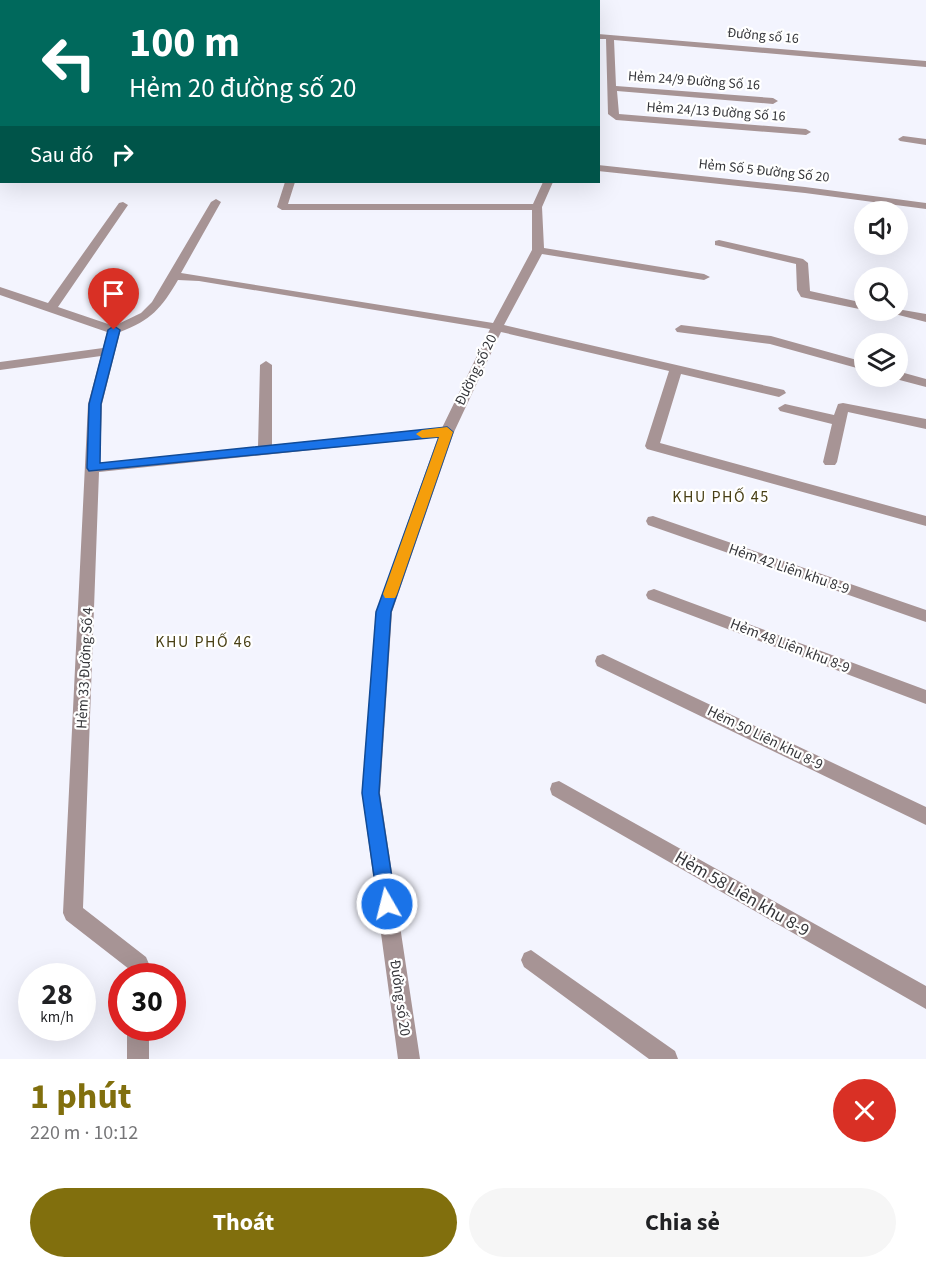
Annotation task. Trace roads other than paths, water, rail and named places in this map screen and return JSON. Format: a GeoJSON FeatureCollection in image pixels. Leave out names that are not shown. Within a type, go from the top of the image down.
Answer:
{"type":"FeatureCollection","features":[{"type":"Feature","properties":{"kind":"street","name":"Đường số 16"},"geometry":{"type":"LineString","coordinates":[[600,36],[926,64]]}},
{"type":"Feature","properties":{"kind":"street"},"geometry":{"type":"LineString","coordinates":[[610,38],[612,88]]}},
{"type":"Feature","properties":{"kind":"street","name":"Hẻm 24/9 Đường Số 16"},"geometry":{"type":"LineString","coordinates":[[612,88],[773,100]]}},
{"type":"Feature","properties":{"kind":"street","name":"Hẻm 24/13 Đường Số 16"},"geometry":{"type":"LineString","coordinates":[[612,88],[613,114],[623,119],[806,132]]}},
{"type":"Feature","properties":{"kind":"street"},"geometry":{"type":"LineString","coordinates":[[903,139],[926,142]]}},
{"type":"Feature","properties":{"kind":"street","name":"Hẻm Số 5 Đường Số 20"},"geometry":{"type":"LineString","coordinates":[[600,168],[926,206]]}},
{"type":"Feature","properties":{"kind":"street"},"geometry":{"type":"LineString","coordinates":[[290,183],[282,207],[537,207]]}},
{"type":"Feature","properties":{"kind":"street","name":"Đường số 20"},"geometry":{"type":"LineString","coordinates":[[409,1059],[371,793],[384,612],[447,432],[497,327],[538,250],[537,207],[548,183]]}},
{"type":"Feature","properties":{"kind":"street"},"geometry":{"type":"LineString","coordinates":[[0,291],[114,330],[144,318],[165,293],[216,202]]}},
{"type":"Feature","properties":{"kind":"street"},"geometry":{"type":"LineString","coordinates":[[51,308],[123,205]]}},
{"type":"Feature","properties":{"kind":"street"},"geometry":{"type":"LineString","coordinates":[[719,243],[799,261],[802,263],[805,294],[854,305]]}},
{"type":"Feature","properties":{"kind":"street"},"geometry":{"type":"LineString","coordinates":[[538,250],[704,277]]}},
{"type":"Feature","properties":{"kind":"street"},"geometry":{"type":"LineString","coordinates":[[174,276],[497,327],[779,393]]}},
{"type":"Feature","properties":{"kind":"street"},"geometry":{"type":"LineString","coordinates":[[908,314],[926,318]]}},
{"type":"Feature","properties":{"kind":"street"},"geometry":{"type":"LineString","coordinates":[[681,329],[771,340],[854,363]]}},
{"type":"Feature","properties":{"kind":"street","name":"Hẻm 33 Đường Số 4"},"geometry":{"type":"LineString","coordinates":[[114,330],[95,404],[74,913],[138,963]]}},
{"type":"Feature","properties":{"kind":"street"},"geometry":{"type":"LineString","coordinates":[[0,366],[108,351]]}},
{"type":"Feature","properties":{"kind":"street"},"geometry":{"type":"LineString","coordinates":[[266,365],[266,451]]}},
{"type":"Feature","properties":{"kind":"street"},"geometry":{"type":"LineString","coordinates":[[676,370],[652,446],[926,521]]}},
{"type":"Feature","properties":{"kind":"street"},"geometry":{"type":"LineString","coordinates":[[908,378],[926,383]]}},
{"type":"Feature","properties":{"kind":"street"},"geometry":{"type":"LineString","coordinates":[[830,462],[843,406],[926,424]]}},
{"type":"Feature","properties":{"kind":"street"},"geometry":{"type":"LineString","coordinates":[[785,408],[840,421]]}},
{"type":"Feature","properties":{"kind":"street"},"geometry":{"type":"LineString","coordinates":[[94,468],[447,432]]}},
{"type":"Feature","properties":{"kind":"street","name":"Hẻm 42 Liên khu 8-9"},"geometry":{"type":"LineString","coordinates":[[653,521],[926,616]]}},
{"type":"Feature","properties":{"kind":"street","name":"Hẻm 48 Liên khu 8-9"},"geometry":{"type":"LineString","coordinates":[[654,595],[926,697]]}},
{"type":"Feature","properties":{"kind":"street","name":"Hẻm 50 Liên khu 8-9"},"geometry":{"type":"LineString","coordinates":[[603,661],[926,816]]}},
{"type":"Feature","properties":{"kind":"street","name":"Hẻm 58 Liên khu 8-9"},"geometry":{"type":"LineString","coordinates":[[559,789],[926,998]]}},
{"type":"Feature","properties":{"kind":"street"},"geometry":{"type":"LineString","coordinates":[[531,960],[667,1059]]}},
{"type":"Feature","properties":{"kind":"street"},"geometry":{"type":"LineString","coordinates":[[138,1041],[138,1059]]}},
{"type":"Feature","properties":{"kind":"district","name":"KHU PHỐ 45"},"geometry":{"type":"Point","coordinates":[721,497]}},
{"type":"Feature","properties":{"kind":"district","name":"KHU PHỐ 46"},"geometry":{"type":"Point","coordinates":[204,642]}}]}
